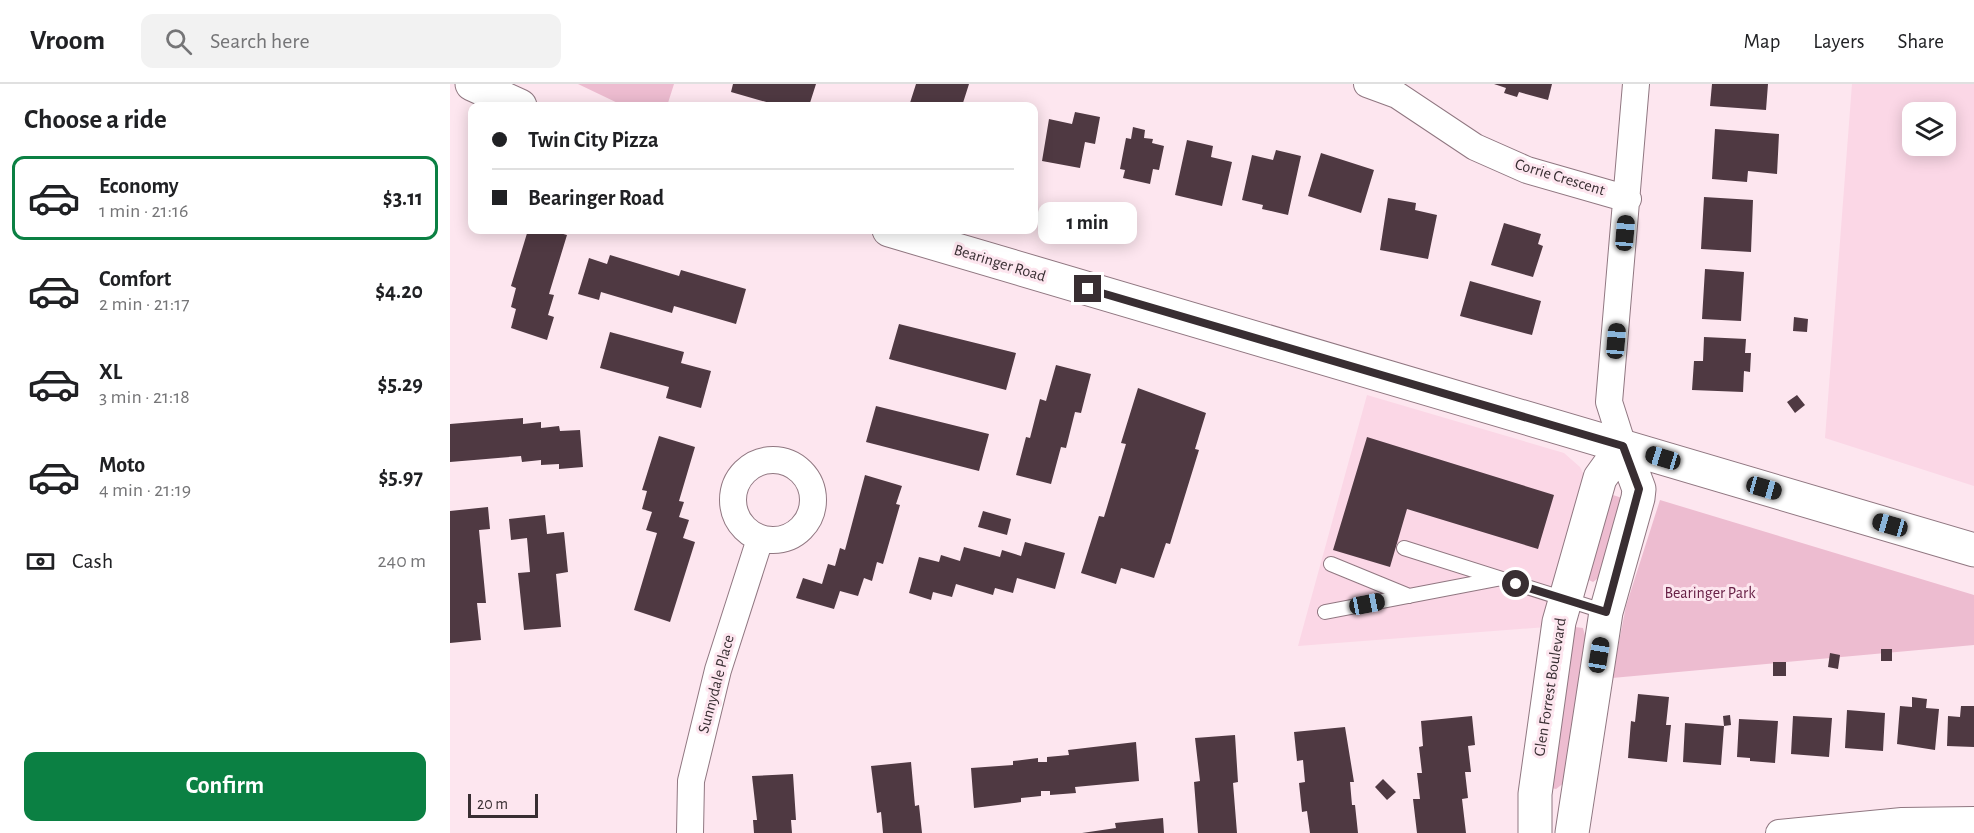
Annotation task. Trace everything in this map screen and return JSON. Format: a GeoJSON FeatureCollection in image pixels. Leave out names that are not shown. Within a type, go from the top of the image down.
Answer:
{"type":"FeatureCollection","features":[{"type":"Feature","properties":{"kind":"street"},"geometry":{"type":"LineString","coordinates":[[472,84],[511,102]]}},
{"type":"Feature","properties":{"kind":"street","name":"Corrie Crescent"},"geometry":{"type":"LineString","coordinates":[[1367,84],[1397,95],[1475,147],[1527,170],[1628,199]]}},
{"type":"Feature","properties":{"kind":"street","name":"Corrie Crescent"},"geometry":{"type":"LineString","coordinates":[[1623,446],[1609,402],[1636,84]]}},
{"type":"Feature","properties":{"kind":"street","name":"Bearinger Road"},"geometry":{"type":"LineString","coordinates":[[903,234],[1974,550]]}},
{"type":"Feature","properties":{"kind":"street"},"geometry":{"type":"LineString","coordinates":[[1572,833],[1606,612],[1639,489],[1623,446]]}},
{"type":"Feature","properties":{"kind":"street","name":"Glen Forrest Boulevard"},"geometry":{"type":"LineString","coordinates":[[1535,833],[1535,794],[1558,622],[1600,478],[1623,446]]}},
{"type":"Feature","properties":{"kind":"street","name":"Sunnydale Place"},"geometry":{"type":"LineString","coordinates":[[690,833],[692,781],[718,670],[760,539]]}},
{"type":"Feature","properties":{"kind":"street"},"geometry":{"type":"LineString","coordinates":[[1779,833],[1902,821],[1974,820]]}},
{"type":"Feature","properties":{"kind":"lane"},"geometry":{"type":"LineString","coordinates":[[1404,548],[1606,612]]}},
{"type":"Feature","properties":{"kind":"lane"},"geometry":{"type":"LineString","coordinates":[[1331,564],[1409,596]]}},
{"type":"Feature","properties":{"kind":"lane"},"geometry":{"type":"LineString","coordinates":[[1325,612],[1499,578]]}},
{"type":"Feature","properties":{"kind":"shaded area"},"geometry":{"type":"Polygon","coordinates":[[[1852,84],[1974,84],[1974,486],[1825,438],[1852,84]]]}},
{"type":"Feature","properties":{"kind":"shaded area"},"geometry":{"type":"Polygon","coordinates":[[[1367,395],[1564,453],[1580,467],[1588,483],[1547,627],[1298,646],[1367,395]]]}},
{"type":"Feature","properties":{"kind":"green space"},"geometry":{"type":"Polygon","coordinates":[[[578,84],[674,84],[668,102],[616,102],[578,84]]]}},
{"type":"Feature","properties":{"kind":"green space"},"geometry":{"type":"Polygon","coordinates":[[[1607,493],[1622,498],[1601,576],[1593,582],[1587,579],[1607,493]]]}},
{"type":"Feature","properties":{"kind":"green space","name":"Bearinger Park"},"geometry":{"type":"Polygon","coordinates":[[[1660,500],[1974,595],[1974,645],[1612,678],[1626,606],[1660,500]]]}},
{"type":"Feature","properties":{"kind":"green space"},"geometry":{"type":"Polygon","coordinates":[[[1575,627],[1583,628],[1586,639],[1564,783],[1556,789],[1551,788],[1569,636],[1575,627]]]}},
{"type":"Feature","properties":{"kind":"building"},"geometry":{"type":"Polygon","coordinates":[[[733,84],[816,84],[810,102],[766,102],[731,92],[733,84]]]}},
{"type":"Feature","properties":{"kind":"building"},"geometry":{"type":"Polygon","coordinates":[[[916,84],[969,84],[963,102],[910,102],[916,84]]]}},
{"type":"Feature","properties":{"kind":"building"},"geometry":{"type":"Polygon","coordinates":[[[1494,84],[1552,84],[1548,100],[1519,92],[1517,97],[1504,93],[1506,88],[1494,84]]]}},
{"type":"Feature","properties":{"kind":"building"},"geometry":{"type":"Polygon","coordinates":[[[1712,84],[1768,84],[1766,110],[1710,106],[1712,84]]]}},
{"type":"Feature","properties":{"kind":"building"},"geometry":{"type":"Polygon","coordinates":[[[1075,112],[1100,117],[1095,144],[1085,142],[1080,168],[1042,161],[1049,119],[1072,124],[1075,112]]]}},
{"type":"Feature","properties":{"kind":"building"},"geometry":{"type":"Polygon","coordinates":[[[1133,127],[1145,130],[1144,138],[1153,139],[1152,143],[1164,146],[1159,170],[1153,169],[1150,184],[1123,178],[1125,170],[1120,169],[1126,138],[1131,139],[1133,127]]]}},
{"type":"Feature","properties":{"kind":"building"},"geometry":{"type":"Polygon","coordinates":[[[1715,129],[1779,134],[1777,174],[1748,171],[1747,182],[1712,179],[1715,129]]]}},
{"type":"Feature","properties":{"kind":"building"},"geometry":{"type":"Polygon","coordinates":[[[1187,140],[1213,146],[1211,157],[1232,162],[1222,206],[1175,195],[1187,140]]]}},
{"type":"Feature","properties":{"kind":"building"},"geometry":{"type":"Polygon","coordinates":[[[1276,150],[1301,156],[1288,215],[1262,209],[1263,205],[1242,200],[1252,155],[1273,160],[1276,150]]]}},
{"type":"Feature","properties":{"kind":"building"},"geometry":{"type":"Polygon","coordinates":[[[1321,153],[1374,170],[1361,213],[1308,196],[1321,153]]]}},
{"type":"Feature","properties":{"kind":"building"},"geometry":{"type":"Polygon","coordinates":[[[1704,197],[1753,200],[1751,252],[1701,249],[1704,197]]]}},
{"type":"Feature","properties":{"kind":"building"},"geometry":{"type":"Polygon","coordinates":[[[1388,198],[1416,203],[1415,210],[1437,215],[1428,259],[1380,250],[1388,198]]]}},
{"type":"Feature","properties":{"kind":"building"},"geometry":{"type":"Polygon","coordinates":[[[1504,223],[1541,234],[1538,244],[1543,246],[1533,277],[1491,265],[1504,223]]]}},
{"type":"Feature","properties":{"kind":"building"},"geometry":{"type":"Polygon","coordinates":[[[527,234],[567,235],[549,294],[554,295],[548,315],[554,317],[547,340],[511,328],[516,309],[511,307],[516,288],[511,286],[527,234]]]}},
{"type":"Feature","properties":{"kind":"building"},"geometry":{"type":"Polygon","coordinates":[[[610,255],[679,276],[681,270],[746,289],[736,324],[674,306],[672,313],[601,292],[599,300],[578,294],[589,258],[607,264],[610,255]]]}},
{"type":"Feature","properties":{"kind":"building"},"geometry":{"type":"Polygon","coordinates":[[[1705,269],[1744,272],[1741,321],[1702,319],[1705,269]]]}},
{"type":"Feature","properties":{"kind":"building"},"geometry":{"type":"Polygon","coordinates":[[[1470,281],[1541,301],[1532,335],[1460,316],[1470,281]]]}},
{"type":"Feature","properties":{"kind":"building"},"geometry":{"type":"Polygon","coordinates":[[[1794,317],[1808,319],[1807,332],[1793,331],[1794,317]]]}},
{"type":"Feature","properties":{"kind":"building"},"geometry":{"type":"Polygon","coordinates":[[[899,324],[1016,353],[1006,390],[889,359],[899,324]]]}},
{"type":"Feature","properties":{"kind":"building"},"geometry":{"type":"Polygon","coordinates":[[[610,332],[684,352],[681,363],[711,371],[701,408],[666,398],[669,387],[600,368],[610,332]]]}},
{"type":"Feature","properties":{"kind":"building"},"geometry":{"type":"Polygon","coordinates":[[[1704,337],[1746,339],[1745,353],[1751,353],[1750,372],[1744,371],[1743,392],[1692,390],[1694,361],[1703,361],[1704,337]]]}},
{"type":"Feature","properties":{"kind":"building"},"geometry":{"type":"Polygon","coordinates":[[[1056,365],[1091,374],[1081,413],[1075,412],[1066,448],[1061,447],[1051,484],[1016,475],[1026,437],[1030,438],[1040,399],[1046,401],[1056,365]]]}},
{"type":"Feature","properties":{"kind":"building"},"geometry":{"type":"Polygon","coordinates":[[[1138,388],[1206,413],[1195,449],[1199,450],[1170,544],[1166,543],[1154,578],[1121,568],[1116,584],[1081,573],[1099,516],[1104,517],[1126,444],[1121,443],[1138,388]]]}},
{"type":"Feature","properties":{"kind":"building"},"geometry":{"type":"Polygon","coordinates":[[[1797,395],[1805,405],[1795,413],[1787,402],[1797,395]]]}},
{"type":"Feature","properties":{"kind":"building"},"geometry":{"type":"Polygon","coordinates":[[[876,406],[989,434],[979,471],[866,442],[876,406]]]}},
{"type":"Feature","properties":{"kind":"building"},"geometry":{"type":"Polygon","coordinates":[[[523,418],[523,424],[541,422],[541,428],[559,426],[560,431],[580,430],[583,467],[559,469],[559,464],[541,465],[541,460],[522,462],[521,456],[450,462],[450,424],[523,418]]]}},
{"type":"Feature","properties":{"kind":"building"},"geometry":{"type":"Polygon","coordinates":[[[659,436],[695,447],[679,501],[684,502],[679,517],[689,520],[683,538],[695,542],[670,622],[634,610],[657,533],[646,530],[652,512],[642,509],[647,491],[642,490],[659,436]]]}},
{"type":"Feature","properties":{"kind":"building"},"geometry":{"type":"Polygon","coordinates":[[[1367,437],[1554,495],[1538,549],[1407,509],[1390,567],[1333,550],[1367,437]]]}},
{"type":"Feature","properties":{"kind":"building"},"geometry":{"type":"Polygon","coordinates":[[[865,475],[902,486],[896,504],[900,505],[883,564],[877,562],[872,581],[864,578],[858,596],[840,591],[834,609],[796,598],[803,578],[822,584],[828,564],[835,566],[840,548],[845,550],[865,475]]]}},
{"type":"Feature","properties":{"kind":"building"},"geometry":{"type":"Polygon","coordinates":[[[488,507],[490,529],[479,530],[486,603],[477,603],[481,640],[450,643],[450,511],[488,507]]]}},
{"type":"Feature","properties":{"kind":"building"},"geometry":{"type":"Polygon","coordinates":[[[983,511],[1011,519],[1007,535],[978,527],[983,511]]]}},
{"type":"Feature","properties":{"kind":"building"},"geometry":{"type":"Polygon","coordinates":[[[545,515],[547,534],[564,532],[568,572],[556,574],[561,627],[524,630],[518,573],[530,572],[527,538],[511,540],[509,519],[545,515]]]}},
{"type":"Feature","properties":{"kind":"building"},"geometry":{"type":"Polygon","coordinates":[[[1025,542],[1065,553],[1055,589],[1017,578],[1013,593],[995,588],[993,595],[956,584],[952,597],[933,592],[931,600],[909,593],[919,557],[939,562],[941,555],[960,561],[964,547],[1000,557],[1002,550],[1021,556],[1025,542]]]}},
{"type":"Feature","properties":{"kind":"building"},"geometry":{"type":"Polygon","coordinates":[[[1881,649],[1892,649],[1892,661],[1881,661],[1881,649]]]}},
{"type":"Feature","properties":{"kind":"building"},"geometry":{"type":"Polygon","coordinates":[[[1830,653],[1840,655],[1838,669],[1828,667],[1830,653]]]}},
{"type":"Feature","properties":{"kind":"building"},"geometry":{"type":"Polygon","coordinates":[[[1773,662],[1786,662],[1786,676],[1773,676],[1773,662]]]}},
{"type":"Feature","properties":{"kind":"building"},"geometry":{"type":"Polygon","coordinates":[[[1638,694],[1669,697],[1666,725],[1671,725],[1667,762],[1628,758],[1631,721],[1635,722],[1638,694]]]}},
{"type":"Feature","properties":{"kind":"building"},"geometry":{"type":"Polygon","coordinates":[[[1912,697],[1927,699],[1926,708],[1939,709],[1935,750],[1897,744],[1900,706],[1912,707],[1912,697]]]}},
{"type":"Feature","properties":{"kind":"building"},"geometry":{"type":"Polygon","coordinates":[[[1961,706],[1974,706],[1974,747],[1947,746],[1948,716],[1960,717],[1961,706]]]}},
{"type":"Feature","properties":{"kind":"building"},"geometry":{"type":"Polygon","coordinates":[[[1847,710],[1885,713],[1883,751],[1845,748],[1847,710]]]}},
{"type":"Feature","properties":{"kind":"building"},"geometry":{"type":"Polygon","coordinates":[[[1730,715],[1731,725],[1724,726],[1723,716],[1730,715]]]}},
{"type":"Feature","properties":{"kind":"building"},"geometry":{"type":"Polygon","coordinates":[[[1472,716],[1475,745],[1468,746],[1471,772],[1465,772],[1468,798],[1462,799],[1466,833],[1417,833],[1413,799],[1420,799],[1417,773],[1422,773],[1419,747],[1423,746],[1421,721],[1472,716]]]}},
{"type":"Feature","properties":{"kind":"building"},"geometry":{"type":"Polygon","coordinates":[[[1793,716],[1832,718],[1829,757],[1791,754],[1793,716]]]}},
{"type":"Feature","properties":{"kind":"building"},"geometry":{"type":"Polygon","coordinates":[[[1739,719],[1778,721],[1775,763],[1750,761],[1750,758],[1737,757],[1739,719]]]}},
{"type":"Feature","properties":{"kind":"building"},"geometry":{"type":"Polygon","coordinates":[[[1685,723],[1724,726],[1721,765],[1683,762],[1685,723]]]}},
{"type":"Feature","properties":{"kind":"building"},"geometry":{"type":"Polygon","coordinates":[[[1345,727],[1354,782],[1350,782],[1352,805],[1355,805],[1358,833],[1310,833],[1307,811],[1302,812],[1299,783],[1305,782],[1303,760],[1297,761],[1294,732],[1345,727]]]}},
{"type":"Feature","properties":{"kind":"building"},"geometry":{"type":"Polygon","coordinates":[[[1235,735],[1238,782],[1233,783],[1237,833],[1198,833],[1194,782],[1200,781],[1195,738],[1235,735]]]}},
{"type":"Feature","properties":{"kind":"building"},"geometry":{"type":"Polygon","coordinates":[[[1136,742],[1139,781],[1075,787],[1076,793],[1050,795],[1050,791],[1041,791],[1041,796],[1021,798],[1021,802],[974,808],[971,768],[1013,765],[1013,761],[1038,758],[1038,762],[1047,762],[1047,757],[1069,755],[1068,750],[1136,742]]]}},
{"type":"Feature","properties":{"kind":"building"},"geometry":{"type":"Polygon","coordinates":[[[911,762],[915,806],[919,805],[922,833],[883,833],[881,812],[877,813],[871,766],[911,762]]]}},
{"type":"Feature","properties":{"kind":"building"},"geometry":{"type":"Polygon","coordinates":[[[793,774],[796,820],[791,820],[792,833],[754,833],[753,820],[757,820],[752,776],[793,774]]]}},
{"type":"Feature","properties":{"kind":"building"},"geometry":{"type":"Polygon","coordinates":[[[1383,779],[1396,792],[1387,800],[1375,787],[1383,779]]]}},
{"type":"Feature","properties":{"kind":"building"},"geometry":{"type":"Polygon","coordinates":[[[1163,818],[1164,833],[1082,833],[1116,828],[1115,823],[1163,818]]]}},
{"type":"Feature","properties":{"kind":"route"},"geometry":{"type":"LineString","coordinates":[[1088,289],[1623,446],[1639,489],[1606,612],[1516,584]]}}]}
